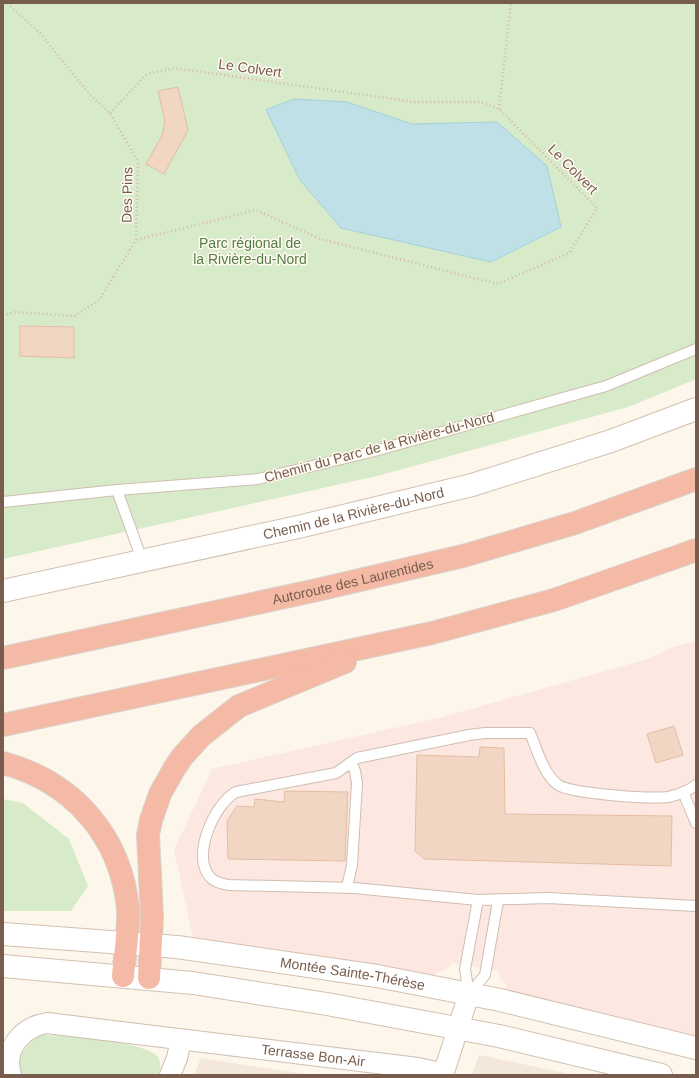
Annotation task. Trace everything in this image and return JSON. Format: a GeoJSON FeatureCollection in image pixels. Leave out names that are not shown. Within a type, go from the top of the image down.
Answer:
{"type":"FeatureCollection","features":[{"type":"Feature","properties":{"kind":"highway","name":"Autoroute des Laurentides"},"geometry":{"type":"LineString","coordinates":[[3,658],[353,582],[456,558],[575,523],[696,479]]}},
{"type":"Feature","properties":{"kind":"highway"},"geometry":{"type":"LineString","coordinates":[[3,725],[396,641],[554,600],[696,550]]}},
{"type":"Feature","properties":{"kind":"highway"},"geometry":{"type":"LineString","coordinates":[[148,978],[151,945],[148,835],[151,820],[160,794],[182,757],[213,725],[239,706],[396,641]]}},
{"type":"Feature","properties":{"kind":"highway"},"geometry":{"type":"LineString","coordinates":[[3,763],[42,778],[65,793],[89,815],[108,842],[116,857],[124,882],[128,911],[123,976]]}},
{"type":"Feature","properties":{"kind":"street","name":"Chemin de la Rivière-du-Nord"},"geometry":{"type":"LineString","coordinates":[[3,591],[354,514],[472,485],[611,441],[696,409]]}},
{"type":"Feature","properties":{"kind":"street","name":"Montée Sainte-Thérèse"},"geometry":{"type":"LineString","coordinates":[[3,934],[126,942],[338,970],[469,994],[696,1048]]}},
{"type":"Feature","properties":{"kind":"street"},"geometry":{"type":"LineString","coordinates":[[3,966],[193,983],[319,1002],[547,1046],[657,1074]]}},
{"type":"Feature","properties":{"kind":"street"},"geometry":{"type":"LineString","coordinates":[[444,1074],[469,994]]}},
{"type":"Feature","properties":{"kind":"street","name":"Terrasse Bon-Air"},"geometry":{"type":"LineString","coordinates":[[11,1075],[9,1060],[15,1042],[29,1029],[41,1024],[54,1024],[418,1068],[444,1074]]}},
{"type":"Feature","properties":{"kind":"street"},"geometry":{"type":"LineString","coordinates":[[170,1075],[177,1058],[181,1040]]}},
{"type":"Feature","properties":{"kind":"lane","name":"Chemin du Parc de la Rivière-du-Nord"},"geometry":{"type":"LineString","coordinates":[[3,502],[117,490],[258,479],[371,452],[606,386],[696,349]]}},
{"type":"Feature","properties":{"kind":"lane"},"geometry":{"type":"LineString","coordinates":[[117,490],[142,560]]}},
{"type":"Feature","properties":{"kind":"lane"},"geometry":{"type":"LineString","coordinates":[[696,785],[683,792],[661,797],[576,791],[558,786],[552,780],[530,733],[485,732],[357,758],[336,773],[248,788],[229,796],[216,813],[207,832],[204,857],[205,865],[211,878],[221,883],[347,888],[498,901],[548,898],[696,906]]}},
{"type":"Feature","properties":{"kind":"lane"},"geometry":{"type":"LineString","coordinates":[[347,888],[352,865],[357,784],[356,771],[351,762]]}},
{"type":"Feature","properties":{"kind":"lane"},"geometry":{"type":"LineString","coordinates":[[683,792],[696,823]]}},
{"type":"Feature","properties":{"kind":"lane"},"geometry":{"type":"LineString","coordinates":[[469,994],[465,969],[478,900]]}},
{"type":"Feature","properties":{"kind":"lane"},"geometry":{"type":"LineString","coordinates":[[469,994],[485,976],[498,901]]}},
{"type":"Feature","properties":{"kind":"path","name":"Des Pins"},"geometry":{"type":"LineString","coordinates":[[3,315],[16,312],[74,316],[100,300],[136,240],[138,162],[110,113],[90,95],[40,33],[7,3]]}},
{"type":"Feature","properties":{"kind":"path"},"geometry":{"type":"LineString","coordinates":[[499,109],[511,3]]}},
{"type":"Feature","properties":{"kind":"path","name":"Le Colvert"},"geometry":{"type":"LineString","coordinates":[[110,113],[147,74],[174,68],[415,102],[481,102],[499,109],[597,208],[569,253],[498,284],[320,239],[256,210],[136,240]]}},
{"type":"Feature","properties":{"kind":"shaded area"},"geometry":{"type":"Polygon","coordinates":[[[696,641],[696,1035],[512,992],[505,989],[507,985],[500,978],[498,971],[453,963],[445,971],[436,972],[435,976],[193,937],[174,850],[212,769],[443,717],[648,659],[673,647],[696,641]]]}},
{"type":"Feature","properties":{"kind":"shaded area"},"geometry":{"type":"Polygon","coordinates":[[[479,1055],[575,1075],[472,1075],[479,1055]]]}},
{"type":"Feature","properties":{"kind":"shaded area"},"geometry":{"type":"Polygon","coordinates":[[[201,1058],[311,1075],[194,1075],[201,1058]]]}},
{"type":"Feature","properties":{"kind":"green space","name":"Parc régional de la Rivière-du-Nord"},"geometry":{"type":"Polygon","coordinates":[[[3,3],[696,3],[696,379],[628,407],[377,476],[3,559],[3,3]]]}},
{"type":"Feature","properties":{"kind":"green space"},"geometry":{"type":"Polygon","coordinates":[[[3,799],[23,803],[69,839],[88,886],[71,911],[3,911],[3,799]]]}},
{"type":"Feature","properties":{"kind":"green space"},"geometry":{"type":"Polygon","coordinates":[[[41,1035],[103,1040],[150,1051],[159,1059],[160,1068],[158,1075],[22,1075],[20,1063],[23,1052],[31,1042],[41,1035]]]}},
{"type":"Feature","properties":{"kind":"water"},"geometry":{"type":"Polygon","coordinates":[[[294,99],[347,102],[412,124],[497,122],[547,166],[561,227],[491,262],[341,228],[300,180],[266,110],[294,99]]]}},
{"type":"Feature","properties":{"kind":"building"},"geometry":{"type":"Polygon","coordinates":[[[178,87],[188,130],[164,174],[146,164],[162,136],[165,121],[158,91],[178,87]]]}},
{"type":"Feature","properties":{"kind":"building"},"geometry":{"type":"Polygon","coordinates":[[[20,326],[74,327],[74,358],[20,356],[20,326]]]}},
{"type":"Feature","properties":{"kind":"building"},"geometry":{"type":"Polygon","coordinates":[[[674,726],[683,755],[656,763],[647,734],[674,726]]]}},
{"type":"Feature","properties":{"kind":"building"},"geometry":{"type":"Polygon","coordinates":[[[480,747],[504,748],[505,814],[672,816],[671,866],[424,859],[415,851],[417,755],[479,757],[480,747]]]}},
{"type":"Feature","properties":{"kind":"building"},"geometry":{"type":"Polygon","coordinates":[[[285,791],[348,792],[345,861],[228,859],[227,821],[237,806],[254,807],[255,799],[284,802],[285,791]]]}}]}
